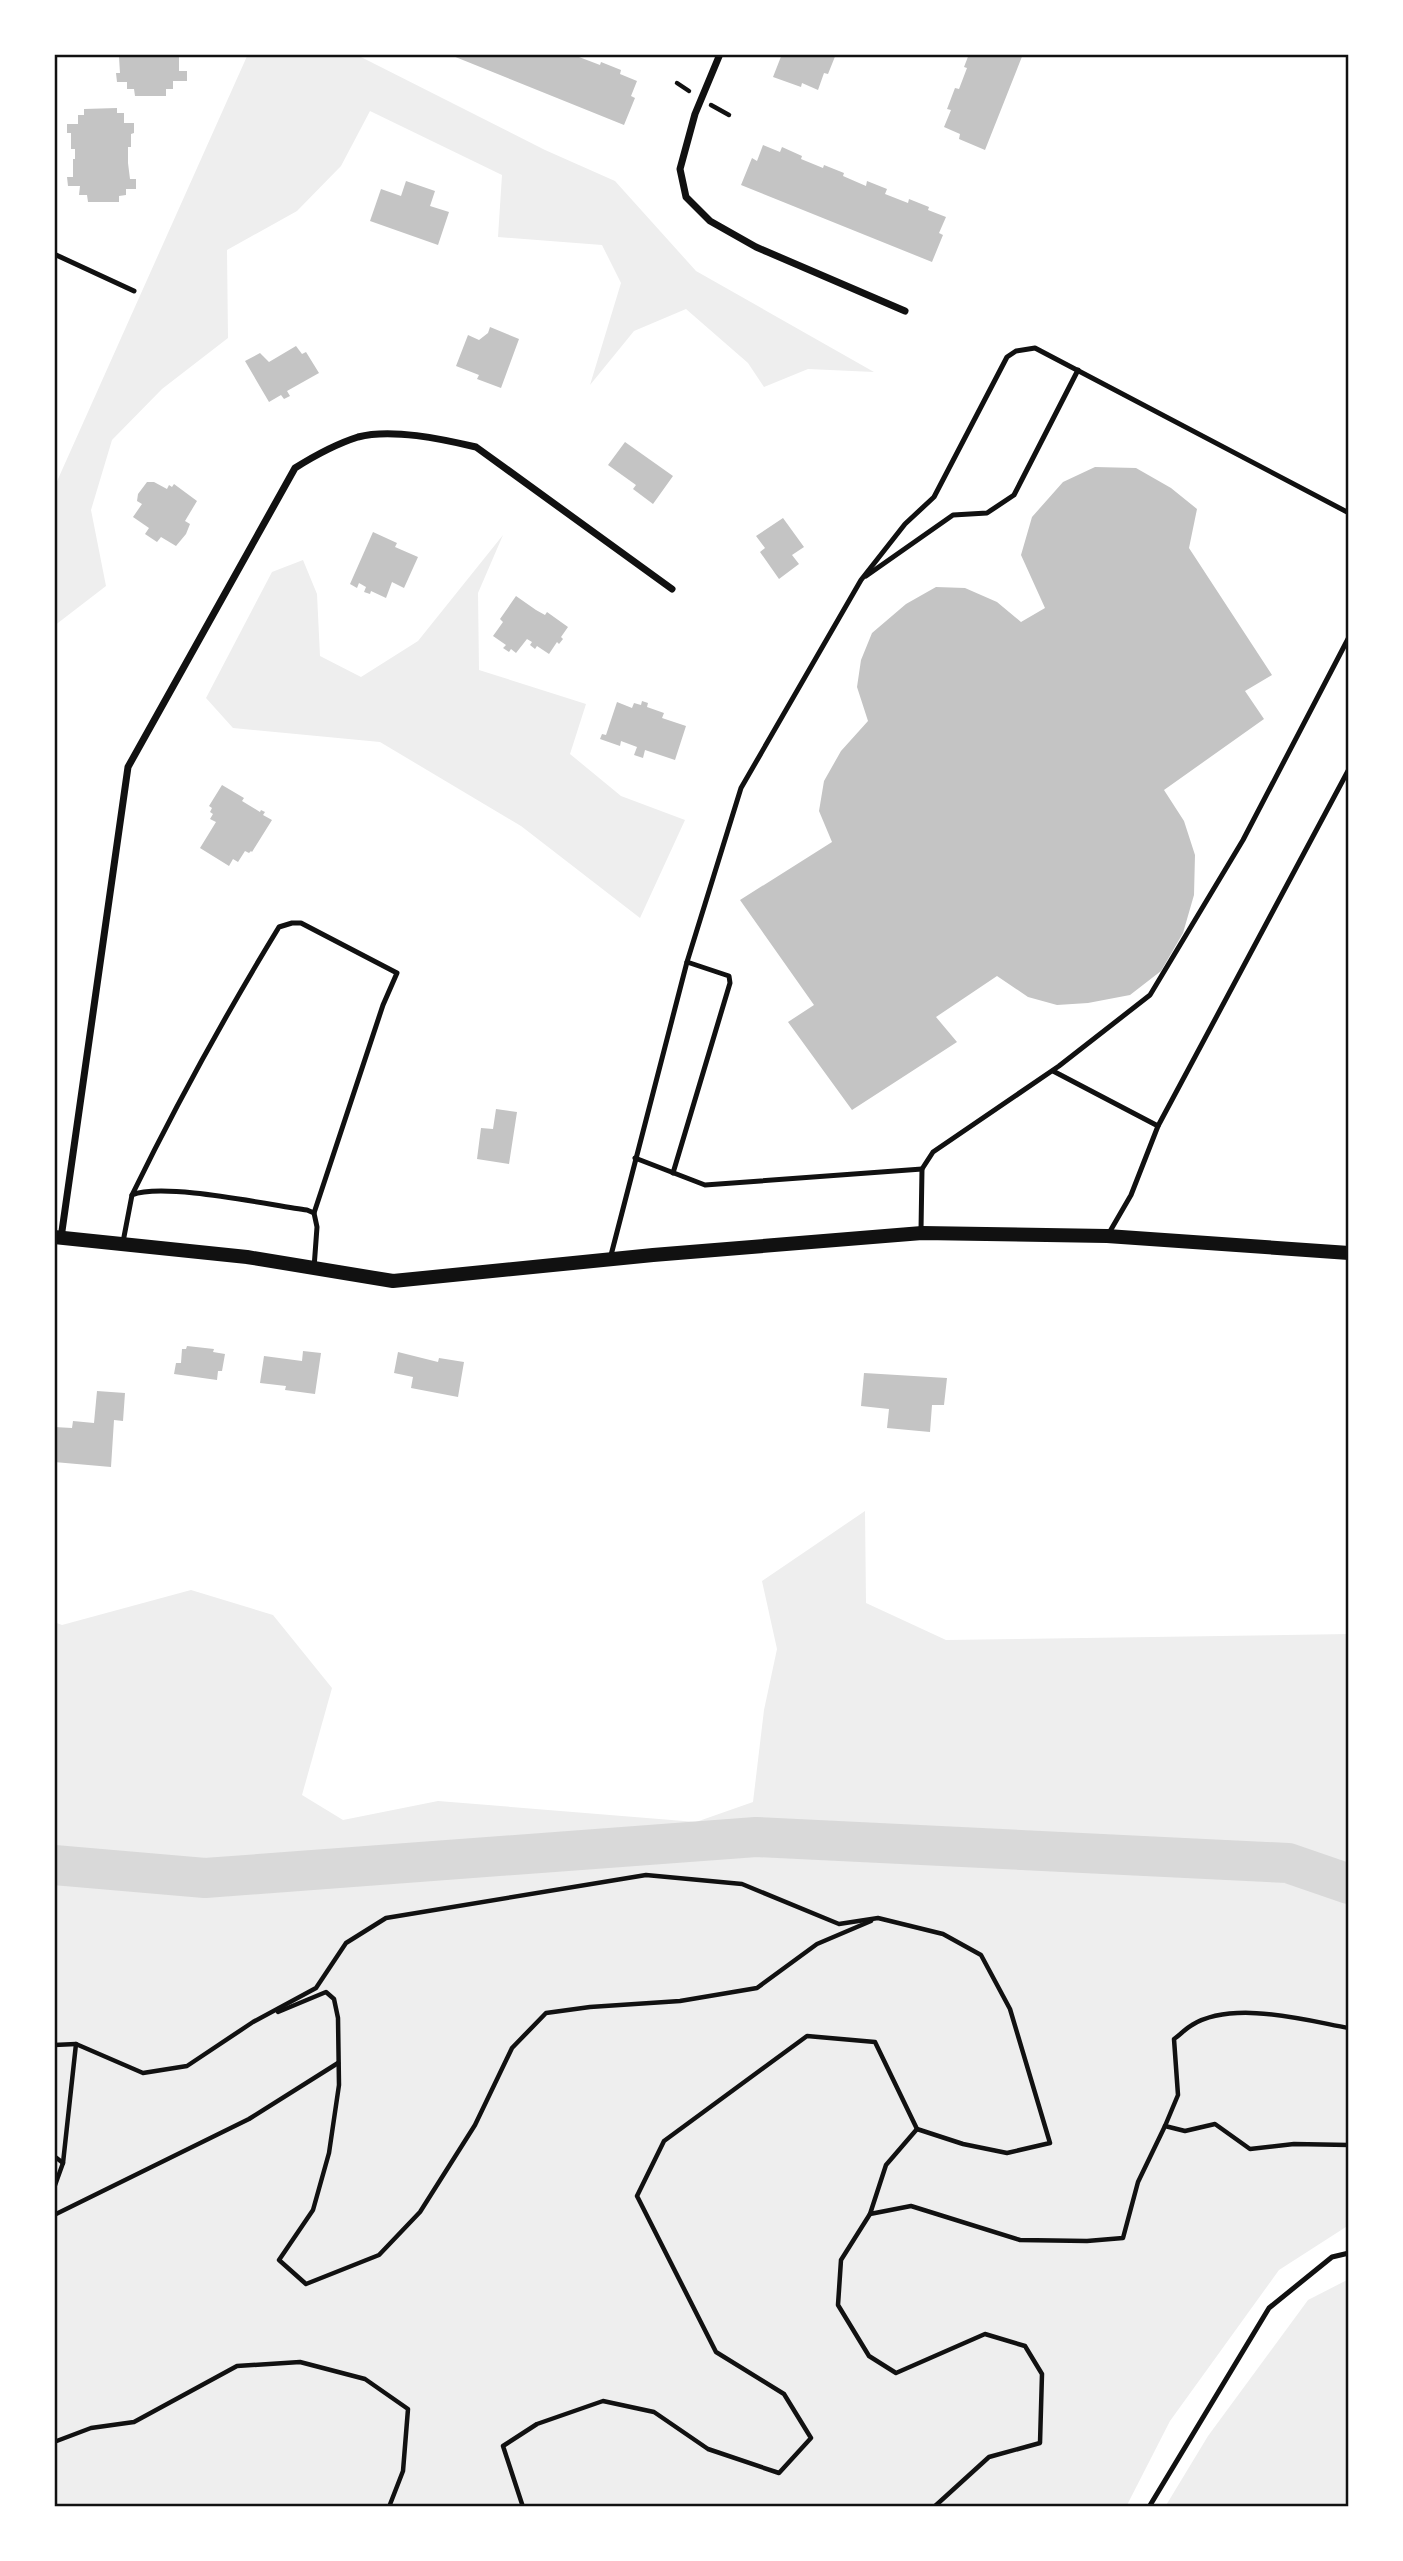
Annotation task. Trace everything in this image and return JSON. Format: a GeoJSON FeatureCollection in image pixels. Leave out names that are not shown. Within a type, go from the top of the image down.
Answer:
{"type":"FeatureCollection","features":[{"type":"Feature","properties":{"kind":"main road"},"geometry":{"type":"LineString","coordinates":[[57,1237],[314,1268],[393,1281],[922,1234],[1107,1236],[1349,1253]]}},
{"type":"Feature","properties":{"kind":"street"},"geometry":{"type":"LineString","coordinates":[[720,54],[695,114],[680,169],[687,197],[710,221],[756,247],[905,311]]}},
{"type":"Feature","properties":{"kind":"street"},"geometry":{"type":"LineString","coordinates":[[57,1237],[128,767],[295,468],[359,437],[391,435],[445,439],[476,447],[672,589]]}},
{"type":"Feature","properties":{"kind":"lane"},"geometry":{"type":"LineString","coordinates":[[54,254],[135,291]]}},
{"type":"Feature","properties":{"kind":"lane"},"geometry":{"type":"LineString","coordinates":[[610,1260],[687,962],[741,788],[861,580],[905,524],[934,497],[1007,357],[1016,351],[1035,348],[1349,513]]}},
{"type":"Feature","properties":{"kind":"lane"},"geometry":{"type":"LineString","coordinates":[[861,580],[953,515],[987,513],[1014,495],[1078,370]]}},
{"type":"Feature","properties":{"kind":"lane"},"geometry":{"type":"LineString","coordinates":[[922,1234],[922,1169],[933,1152],[1054,1071],[1150,995],[1243,840],[1349,637]]}},
{"type":"Feature","properties":{"kind":"lane"},"geometry":{"type":"LineString","coordinates":[[1107,1236],[1131,1195],[1158,1126],[1349,769]]}},
{"type":"Feature","properties":{"kind":"lane"},"geometry":{"type":"LineString","coordinates":[[123,1243],[132,1195],[170,1118],[242,988],[279,927],[301,923],[397,973],[383,1005],[314,1213],[317,1227],[314,1268]]}},
{"type":"Feature","properties":{"kind":"lane"},"geometry":{"type":"LineString","coordinates":[[673,1172],[730,983],[729,976],[687,962]]}},
{"type":"Feature","properties":{"kind":"lane"},"geometry":{"type":"LineString","coordinates":[[1054,1071],[1158,1126]]}},
{"type":"Feature","properties":{"kind":"lane"},"geometry":{"type":"LineString","coordinates":[[635,1158],[705,1185],[922,1169]]}},
{"type":"Feature","properties":{"kind":"lane"},"geometry":{"type":"LineString","coordinates":[[132,1195],[143,1190],[171,1191],[314,1213]]}},
{"type":"Feature","properties":{"kind":"lane"},"geometry":{"type":"LineString","coordinates":[[1149,2507],[1269,2308],[1332,2257],[1349,2253]]}},
{"type":"Feature","properties":{"kind":"path"},"geometry":{"type":"LineString","coordinates":[[54,2045],[76,2044],[143,2073],[187,2066],[253,2022],[316,1988],[346,1943],[386,1918],[646,1875],[742,1884],[839,1924],[878,1918],[943,1934],[981,1955],[1010,2009],[1050,2143],[1007,2153],[962,2144],[916,2129],[875,2042],[807,2036],[664,2141],[637,2196],[716,2352],[784,2394],[811,2438],[779,2473],[708,2449],[654,2412],[603,2401],[537,2424],[503,2446],[523,2507]]}},
{"type":"Feature","properties":{"kind":"path"},"geometry":{"type":"LineString","coordinates":[[253,2022],[326,1992],[334,1999],[338,2018],[339,2085],[329,2153],[313,2210],[279,2260],[306,2284],[379,2255],[420,2212],[475,2125],[512,2048],[546,2013],[680,2001],[757,1988],[817,1944],[878,1918]]}},
{"type":"Feature","properties":{"kind":"path"},"geometry":{"type":"LineString","coordinates":[[870,2214],[911,2206],[1020,2239],[1087,2241],[1123,2238],[1138,2182],[1178,2095],[1174,2039],[1193,2024],[1234,2012],[1281,2015],[1349,2028]]}},
{"type":"Feature","properties":{"kind":"path"},"geometry":{"type":"LineString","coordinates":[[54,2188],[63,2163],[76,2044]]}},
{"type":"Feature","properties":{"kind":"path"},"geometry":{"type":"LineString","coordinates":[[54,2215],[249,2119],[338,2062]]}},
{"type":"Feature","properties":{"kind":"path"},"geometry":{"type":"LineString","coordinates":[[1165,2126],[1185,2131],[1215,2124],[1250,2149],[1294,2144],[1349,2145]]}},
{"type":"Feature","properties":{"kind":"path"},"geometry":{"type":"LineString","coordinates":[[916,2129],[886,2165],[870,2214],[841,2260],[838,2305],[869,2356],[896,2372],[985,2334],[1025,2346],[1042,2374],[1040,2443],[989,2457],[934,2507]]}},
{"type":"Feature","properties":{"kind":"path"},"geometry":{"type":"LineString","coordinates":[[54,2156],[63,2163]]}},
{"type":"Feature","properties":{"kind":"path"},"geometry":{"type":"LineString","coordinates":[[54,2442],[92,2428],[134,2423],[237,2367],[300,2362],[365,2379],[408,2409],[403,2471],[389,2507]]}},
{"type":"Feature","properties":{"kind":"shaded area"},"geometry":{"type":"Polygon","coordinates":[[[248,54],[355,54],[545,150],[615,181],[696,271],[874,372],[808,369],[764,387],[748,363],[686,309],[634,331],[590,385],[621,283],[602,245],[498,237],[502,175],[370,111],[341,166],[297,211],[227,250],[228,338],[162,389],[112,440],[91,510],[106,586],[54,626],[54,488],[248,54]]]}},
{"type":"Feature","properties":{"kind":"shaded area"},"geometry":{"type":"Polygon","coordinates":[[[503,535],[478,593],[479,670],[586,704],[570,754],[621,796],[685,820],[640,918],[521,826],[380,742],[233,728],[206,698],[272,572],[303,560],[317,594],[320,656],[361,677],[418,641],[503,535]]]}},
{"type":"Feature","properties":{"kind":"shaded area"},"geometry":{"type":"Polygon","coordinates":[[[865,1511],[866,1603],[946,1640],[1349,1634],[1349,2225],[1279,2270],[1170,2421],[1126,2507],[54,2507],[54,1622],[62,1625],[191,1590],[273,1615],[332,1688],[302,1795],[343,1820],[438,1801],[696,1822],[753,1802],[764,1710],[777,1649],[762,1581],[865,1511]]]}},
{"type":"Feature","properties":{"kind":"shaded area"},"geometry":{"type":"Polygon","coordinates":[[[1349,2279],[1349,2507],[1165,2507],[1208,2436],[1308,2300],[1349,2279]]]}},
{"type":"Feature","properties":{"kind":"building"},"geometry":{"type":"Polygon","coordinates":[[[121,54],[177,54],[179,71],[187,71],[187,81],[173,81],[173,89],[166,89],[166,96],[135,96],[134,89],[127,89],[127,82],[117,82],[116,73],[120,73],[121,54]]]}},
{"type":"Feature","properties":{"kind":"building"},"geometry":{"type":"Polygon","coordinates":[[[448,54],[580,54],[579,57],[621,70],[620,74],[637,81],[631,96],[635,98],[624,125],[448,54]]]}},
{"type":"Feature","properties":{"kind":"building"},"geometry":{"type":"Polygon","coordinates":[[[782,54],[836,54],[828,74],[824,73],[818,90],[802,83],[801,87],[773,77],[782,54]]]}},
{"type":"Feature","properties":{"kind":"building"},"geometry":{"type":"Polygon","coordinates":[[[969,54],[1023,54],[985,150],[959,139],[960,134],[944,127],[951,110],[947,109],[955,88],[959,89],[969,54]]]}},
{"type":"Feature","properties":{"kind":"building"},"geometry":{"type":"Polygon","coordinates":[[[117,108],[117,113],[124,113],[124,123],[134,123],[131,147],[128,147],[128,163],[130,179],[136,179],[136,189],[126,189],[126,195],[119,196],[119,202],[88,202],[87,195],[79,195],[80,186],[68,186],[67,177],[73,177],[75,149],[71,149],[71,133],[67,133],[67,124],[78,124],[78,115],[84,115],[84,109],[117,108]]]}},
{"type":"Feature","properties":{"kind":"building"},"geometry":{"type":"Polygon","coordinates":[[[763,145],[780,152],[782,147],[802,156],[801,159],[844,173],[843,176],[866,186],[867,181],[887,189],[885,194],[908,203],[909,199],[946,217],[939,233],[943,235],[932,262],[741,185],[752,158],[757,161],[763,145]]]}},
{"type":"Feature","properties":{"kind":"building"},"geometry":{"type":"Polygon","coordinates":[[[406,181],[435,191],[430,206],[449,212],[438,245],[370,221],[381,189],[401,196],[406,181]]]}},
{"type":"Feature","properties":{"kind":"building"},"geometry":{"type":"Polygon","coordinates":[[[490,327],[519,339],[501,388],[477,379],[479,375],[456,366],[468,335],[479,340],[488,333],[490,327]]]}},
{"type":"Feature","properties":{"kind":"building"},"geometry":{"type":"Polygon","coordinates":[[[296,346],[302,354],[306,352],[319,373],[287,391],[290,396],[284,399],[281,395],[269,402],[245,361],[260,353],[269,362],[296,346]]]}},
{"type":"Feature","properties":{"kind":"building"},"geometry":{"type":"Polygon","coordinates":[[[625,442],[673,476],[653,504],[633,489],[636,485],[608,465],[625,442]]]}},
{"type":"Feature","properties":{"kind":"building"},"geometry":{"type":"Polygon","coordinates":[[[1095,467],[1136,468],[1171,488],[1197,509],[1189,548],[1272,675],[1245,691],[1264,719],[1164,790],[1184,821],[1195,855],[1194,895],[1183,933],[1161,971],[1130,995],[1088,1003],[1057,1005],[1028,997],[997,976],[936,1017],[957,1042],[852,1110],[788,1022],[814,1005],[740,900],[832,842],[819,811],[824,781],[841,751],[868,721],[857,687],[861,660],[872,633],[906,604],[936,587],[965,588],[997,602],[1021,622],[1045,608],[1021,555],[1032,517],[1063,482],[1095,467]]]}},
{"type":"Feature","properties":{"kind":"building"},"geometry":{"type":"Polygon","coordinates":[[[147,482],[154,482],[167,489],[174,484],[197,501],[185,521],[190,524],[186,534],[176,546],[161,537],[157,542],[145,534],[149,528],[133,517],[142,504],[137,501],[138,494],[147,482]]]}},
{"type":"Feature","properties":{"kind":"building"},"geometry":{"type":"Polygon","coordinates":[[[783,518],[804,547],[792,555],[799,564],[779,579],[760,552],[765,548],[756,536],[783,518]]]}},
{"type":"Feature","properties":{"kind":"building"},"geometry":{"type":"Polygon","coordinates":[[[373,532],[397,543],[395,547],[418,557],[404,588],[392,582],[386,598],[371,591],[370,594],[364,592],[366,587],[359,583],[357,588],[350,584],[373,532]]]}},
{"type":"Feature","properties":{"kind":"building"},"geometry":{"type":"Polygon","coordinates":[[[516,596],[545,615],[547,612],[568,627],[561,637],[563,639],[559,644],[557,642],[549,654],[537,646],[535,649],[527,639],[516,653],[511,649],[509,652],[503,648],[506,645],[493,636],[503,622],[500,619],[516,596]]]}},
{"type":"Feature","properties":{"kind":"building"},"geometry":{"type":"Polygon","coordinates":[[[642,701],[648,703],[647,707],[664,713],[662,718],[686,726],[675,760],[645,750],[643,758],[634,755],[637,747],[621,741],[620,746],[600,739],[602,734],[606,735],[617,702],[632,708],[634,703],[641,705],[642,701]]]}},
{"type":"Feature","properties":{"kind":"building"},"geometry":{"type":"Polygon","coordinates":[[[222,785],[244,798],[242,801],[260,812],[265,812],[263,815],[272,820],[252,852],[245,851],[238,862],[233,859],[229,866],[200,848],[216,822],[210,819],[213,814],[209,806],[222,785]]]}},
{"type":"Feature","properties":{"kind":"building"},"geometry":{"type":"Polygon","coordinates":[[[496,1109],[517,1112],[509,1164],[477,1159],[481,1128],[493,1129],[496,1109]]]}},
{"type":"Feature","properties":{"kind":"building"},"geometry":{"type":"Polygon","coordinates":[[[187,1346],[214,1349],[213,1352],[225,1354],[222,1371],[218,1371],[217,1380],[174,1374],[176,1363],[181,1363],[182,1349],[187,1346]]]}},
{"type":"Feature","properties":{"kind":"building"},"geometry":{"type":"Polygon","coordinates":[[[303,1351],[321,1353],[315,1394],[285,1390],[286,1386],[260,1383],[264,1356],[302,1361],[303,1351]]]}},
{"type":"Feature","properties":{"kind":"building"},"geometry":{"type":"Polygon","coordinates":[[[398,1352],[438,1362],[439,1358],[464,1362],[458,1397],[411,1388],[413,1377],[394,1373],[398,1352]]]}},
{"type":"Feature","properties":{"kind":"building"},"geometry":{"type":"Polygon","coordinates":[[[864,1373],[947,1378],[944,1405],[932,1405],[930,1432],[887,1428],[889,1409],[861,1406],[864,1373]]]}},
{"type":"Feature","properties":{"kind":"building"},"geometry":{"type":"Polygon","coordinates":[[[97,1391],[125,1393],[123,1421],[114,1420],[111,1467],[54,1462],[54,1427],[72,1428],[73,1421],[94,1423],[97,1391]]]}},
{"type":"Feature","properties":{"kind":"waterway"},"geometry":{"type":"LineString","coordinates":[[54,1865],[205,1878],[756,1837],[1288,1863],[1349,1884]]}}]}
